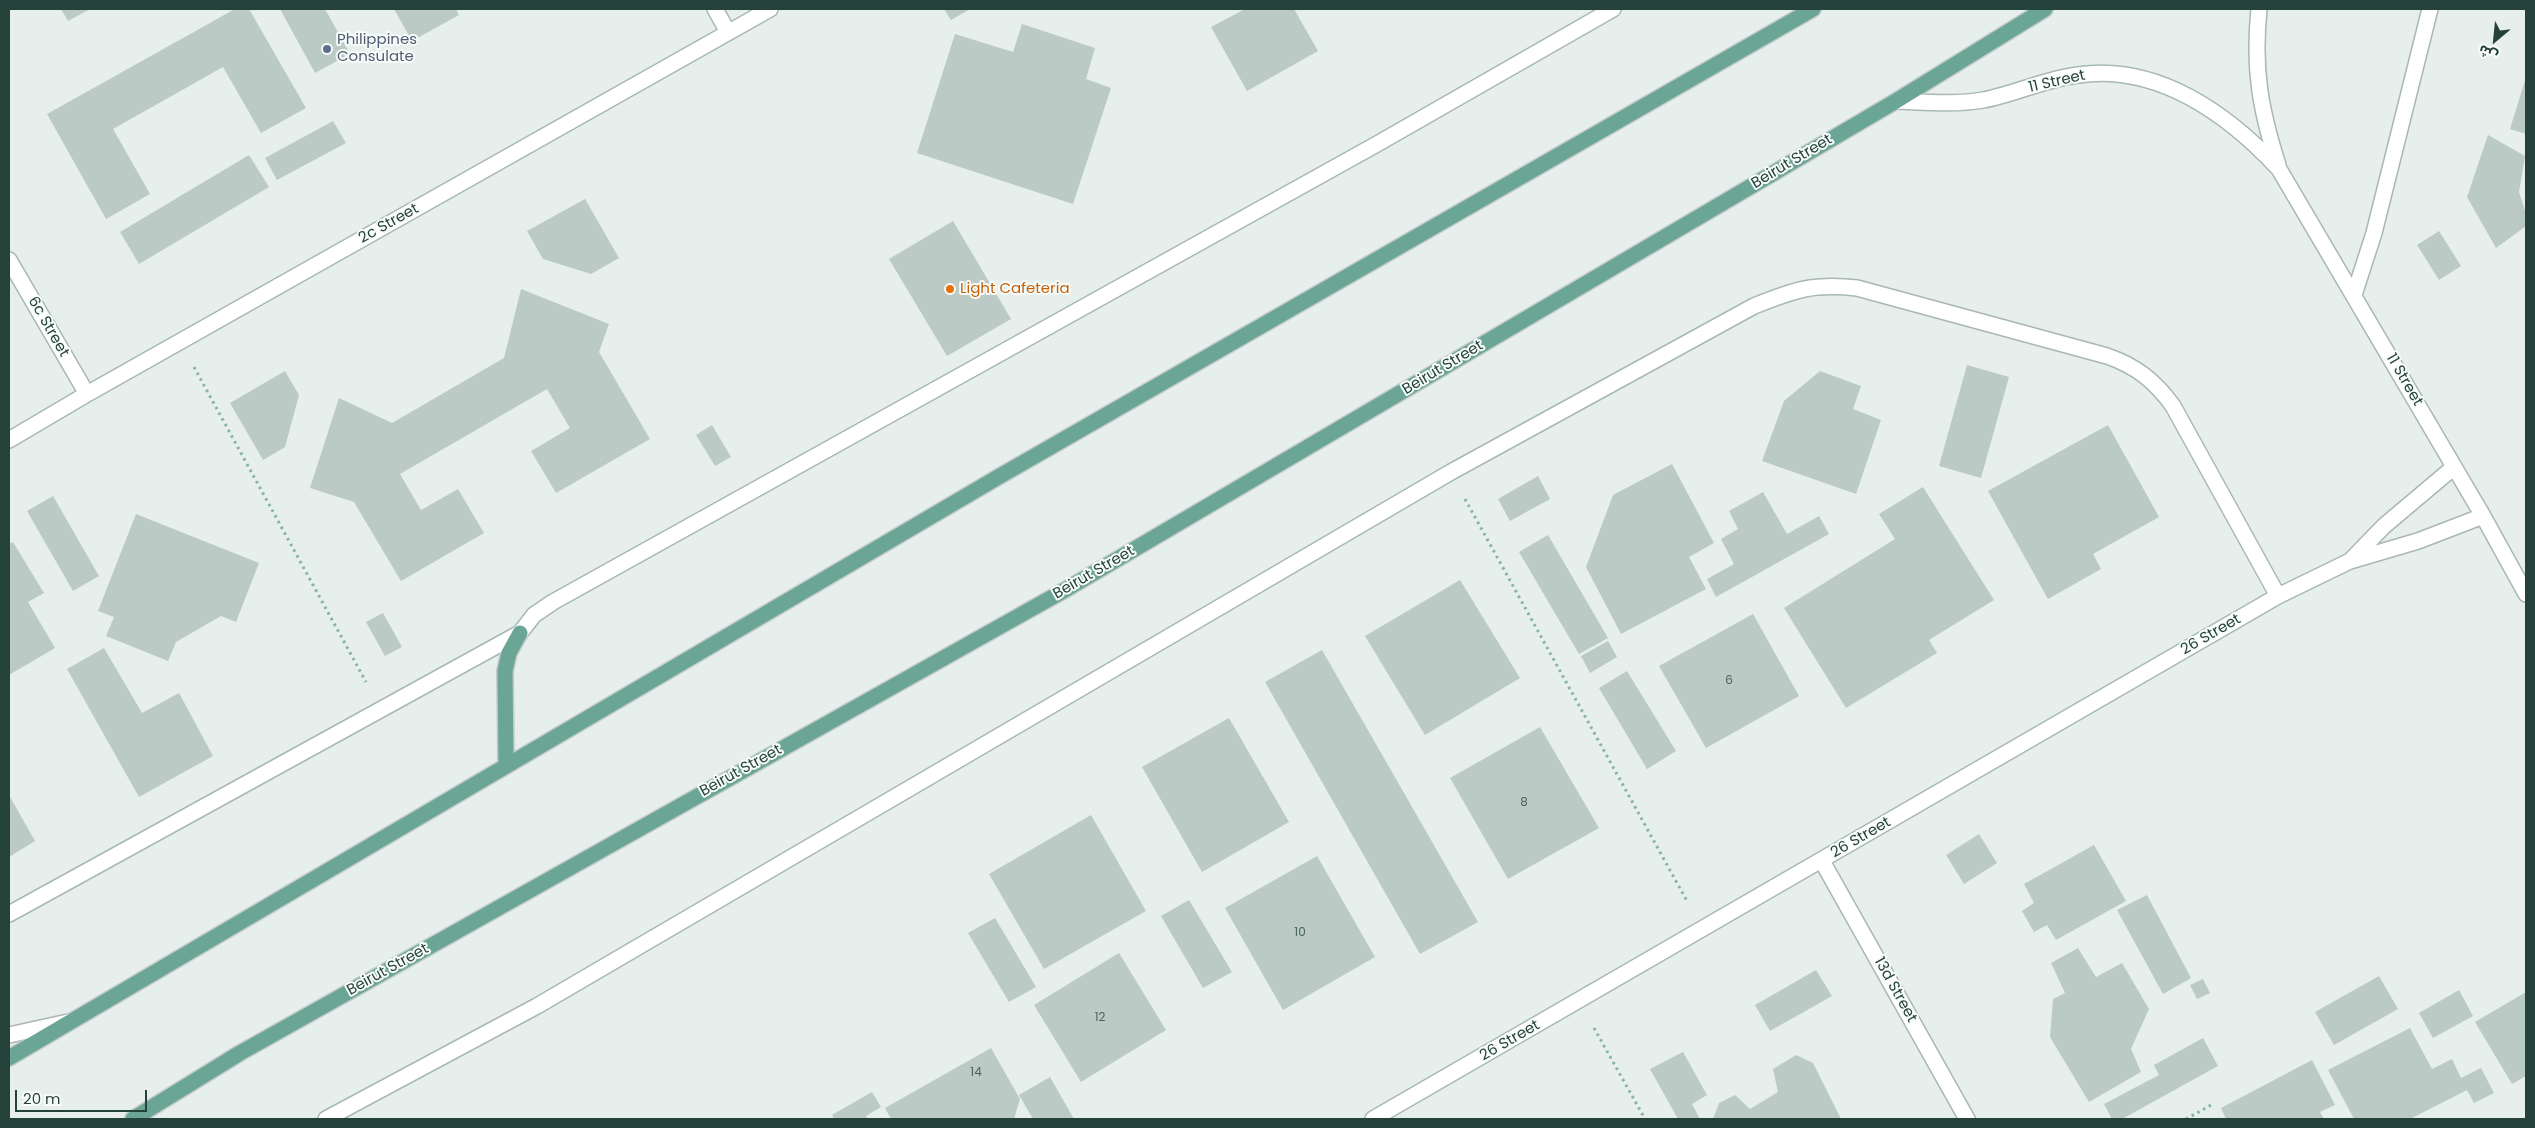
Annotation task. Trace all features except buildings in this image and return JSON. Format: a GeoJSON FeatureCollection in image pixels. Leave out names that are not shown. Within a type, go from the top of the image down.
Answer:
{"type":"FeatureCollection","features":[{"type":"Feature","properties":{"kind":"main road"},"geometry":{"type":"LineString","coordinates":[[9,1058],[1026,461],[1814,9]]}},
{"type":"Feature","properties":{"kind":"main road","name":"Beirut Street"},"geometry":{"type":"LineString","coordinates":[[132,1119],[258,1043],[1066,590],[1896,101],[2046,9]]}},
{"type":"Feature","properties":{"kind":"main road"},"geometry":{"type":"LineString","coordinates":[[506,765],[505,672],[508,654],[520,633]]}},
{"type":"Feature","properties":{"kind":"street"},"geometry":{"type":"LineString","coordinates":[[715,9],[728,32]]}},
{"type":"Feature","properties":{"kind":"street","name":"2c Street"},"geometry":{"type":"LineString","coordinates":[[9,440],[86,394],[770,9]]}},
{"type":"Feature","properties":{"kind":"street"},"geometry":{"type":"LineString","coordinates":[[9,914],[520,633],[534,615],[553,602],[1377,144],[1612,9]]}},
{"type":"Feature","properties":{"kind":"street","name":"11 Street"},"geometry":{"type":"LineString","coordinates":[[2259,9],[2256,43],[2257,85],[2266,127],[2279,169]]}},
{"type":"Feature","properties":{"kind":"street"},"geometry":{"type":"LineString","coordinates":[[2354,295],[2374,233],[2430,9]]}},
{"type":"Feature","properties":{"kind":"street","name":"11 Street"},"geometry":{"type":"LineString","coordinates":[[1896,101],[1950,103],[1982,100],[2079,74],[2118,74],[2152,81],[2201,103],[2251,139],[2279,169],[2483,516],[2526,594]]}},
{"type":"Feature","properties":{"kind":"street","name":"6c Street"},"geometry":{"type":"LineString","coordinates":[[9,260],[86,394]]}},
{"type":"Feature","properties":{"kind":"street"},"geometry":{"type":"LineString","coordinates":[[326,1119],[537,1006],[1451,472],[1754,306],[1804,288],[1828,284],[1856,288],[2107,356],[2127,363],[2145,374],[2161,388],[2173,406],[2278,596]]}},
{"type":"Feature","properties":{"kind":"street","name":"26 Street"},"geometry":{"type":"LineString","coordinates":[[2350,561],[2384,526],[2454,467]]}},
{"type":"Feature","properties":{"kind":"street","name":"26 Street"},"geometry":{"type":"LineString","coordinates":[[1373,1119],[1579,1002],[1702,928],[1822,861],[2278,596],[2350,561],[2418,541],[2483,516]]}},
{"type":"Feature","properties":{"kind":"street","name":"13d Street"},"geometry":{"type":"LineString","coordinates":[[1822,861],[1967,1119]]}},
{"type":"Feature","properties":{"kind":"street"},"geometry":{"type":"LineString","coordinates":[[9,1035],[68,1022]]}},
{"type":"Feature","properties":{"kind":"path"},"geometry":{"type":"LineString","coordinates":[[180,342],[381,709]]}},
{"type":"Feature","properties":{"kind":"path"},"geometry":{"type":"LineString","coordinates":[[1451,472],[1702,928]]}},
{"type":"Feature","properties":{"kind":"path"},"geometry":{"type":"LineString","coordinates":[[1579,1002],[1645,1119]]}},
{"type":"Feature","properties":{"kind":"path"},"geometry":{"type":"LineString","coordinates":[[2186,1119],[2213,1104]]}},
{"type":"Feature","properties":{"kind":"place","name":"Philippines Consulate"},"geometry":{"type":"Point","coordinates":[327,49]}},
{"type":"Feature","properties":{"kind":"place","name":"Light Cafeteria"},"geometry":{"type":"Point","coordinates":[950,289]}}]}
